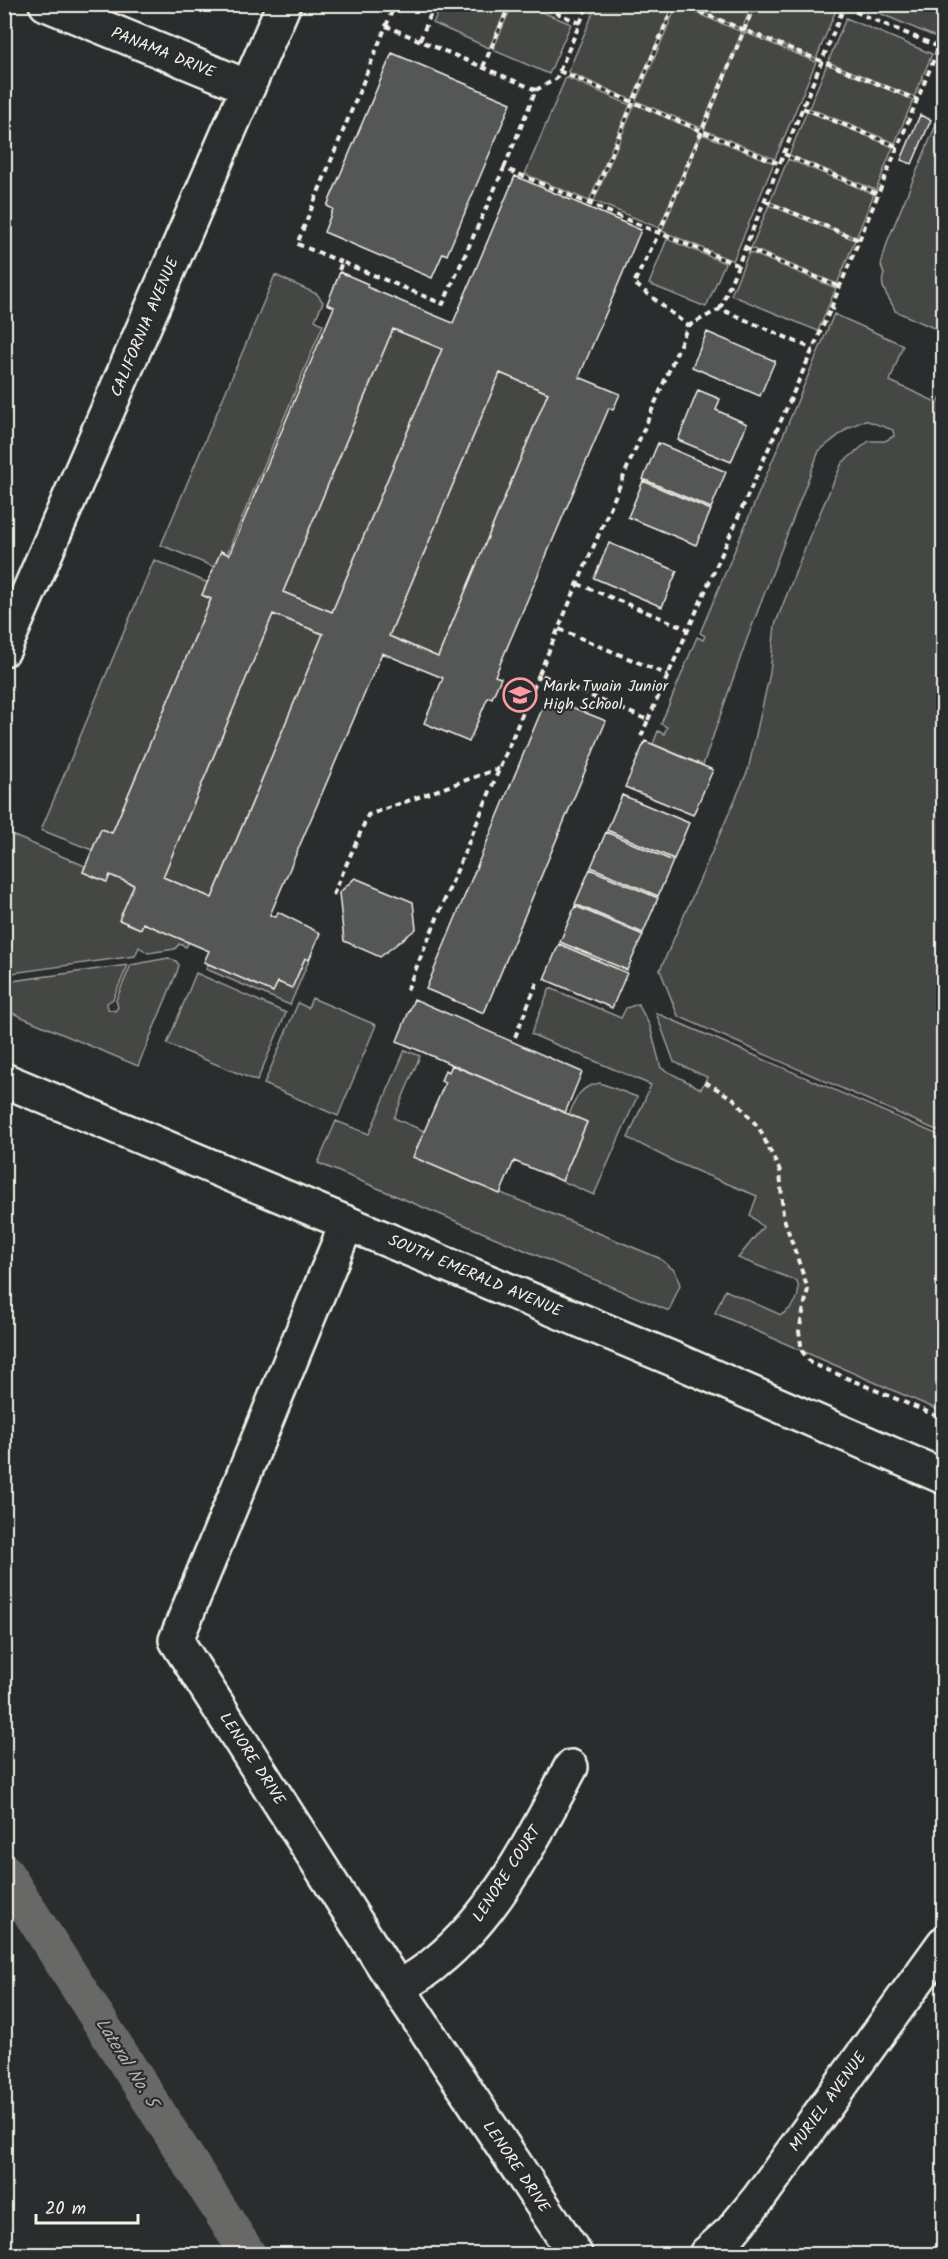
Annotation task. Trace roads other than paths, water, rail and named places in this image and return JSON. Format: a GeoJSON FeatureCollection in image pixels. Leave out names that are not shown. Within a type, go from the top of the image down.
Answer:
{"type":"FeatureCollection","features":[{"type":"Feature","properties":{"kind":"street","name":"PANAMA DRIVE"},"geometry":{"type":"LineString","coordinates":[[46,4],[248,87]]}},
{"type":"Feature","properties":{"kind":"street","name":"CALIFORNIA AVENUE"},"geometry":{"type":"LineString","coordinates":[[4,649],[284,4]]}},
{"type":"Feature","properties":{"kind":"street","name":"SOUTH EMERALD AVENUE"},"geometry":{"type":"LineString","coordinates":[[4,1080],[673,1359],[944,1477]]}},
{"type":"Feature","properties":{"kind":"street","name":"LENORE DRIVE"},"geometry":{"type":"LineString","coordinates":[[347,1223],[176,1640],[398,1988],[574,2254]]}},
{"type":"Feature","properties":{"kind":"street","name":"LENORE COURT"},"geometry":{"type":"LineString","coordinates":[[398,1988],[437,1962],[484,1915],[524,1853],[571,1767]]}},
{"type":"Feature","properties":{"kind":"street","name":"MURIEL AVENUE"},"geometry":{"type":"LineString","coordinates":[[706,2254],[731,2232],[759,2198],[944,1943]]}},
{"type":"Feature","properties":{"kind":"waterway","name":"Lateral No. 5"},"geometry":{"type":"LineString","coordinates":[[4,1871],[248,2254]]}},
{"type":"Feature","properties":{"kind":"place","name":"Mark Twain Junior High School"},"geometry":{"type":"Point","coordinates":[520,695]}}]}
